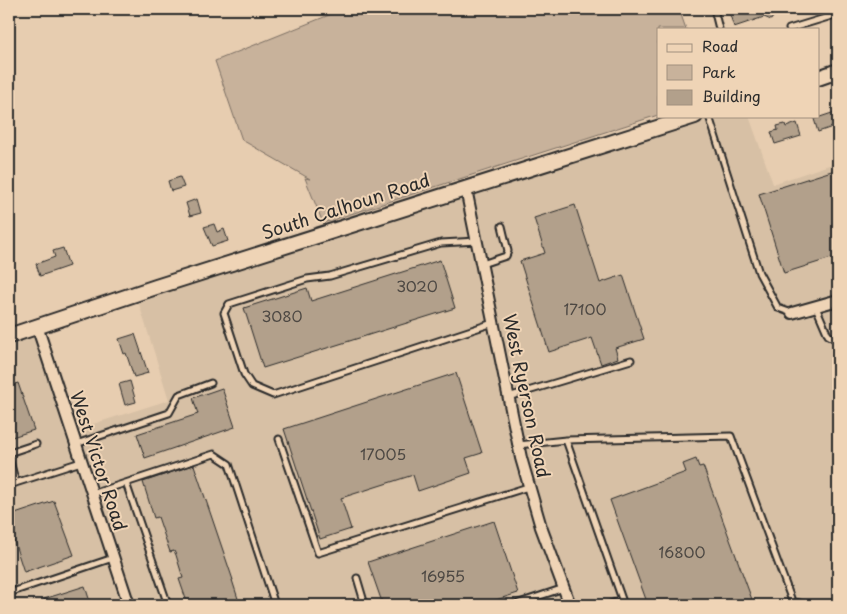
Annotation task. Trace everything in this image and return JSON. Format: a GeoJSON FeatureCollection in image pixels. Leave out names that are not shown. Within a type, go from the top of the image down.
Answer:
{"type":"FeatureCollection","features":[{"type":"Feature","properties":{"kind":"street"},"geometry":{"type":"LineString","coordinates":[[820,77],[838,71]]}},
{"type":"Feature","properties":{"kind":"street","name":"South Calhoun Road"},"geometry":{"type":"LineString","coordinates":[[9,336],[689,118]]}},
{"type":"Feature","properties":{"kind":"street","name":"West Ryerson Road"},"geometry":{"type":"LineString","coordinates":[[466,189],[528,488],[570,605]]}},
{"type":"Feature","properties":{"kind":"street"},"geometry":{"type":"LineString","coordinates":[[792,313],[838,300]]}},
{"type":"Feature","properties":{"kind":"street","name":"West Victor Road"},"geometry":{"type":"LineString","coordinates":[[37,326],[129,605]]}},
{"type":"Feature","properties":{"kind":"lane"},"geometry":{"type":"LineString","coordinates":[[714,9],[720,28]]}},
{"type":"Feature","properties":{"kind":"lane"},"geometry":{"type":"LineString","coordinates":[[793,28],[838,14]]}},
{"type":"Feature","properties":{"kind":"lane"},"geometry":{"type":"LineString","coordinates":[[710,118],[759,273],[778,308],[792,313]]}},
{"type":"Feature","properties":{"kind":"lane"},"geometry":{"type":"LineString","coordinates":[[482,264],[506,256],[508,251],[502,226]]}},
{"type":"Feature","properties":{"kind":"lane"},"geometry":{"type":"LineString","coordinates":[[477,241],[441,243],[330,276],[306,279],[228,304],[224,313],[244,374],[252,386],[273,394],[493,323]]}},
{"type":"Feature","properties":{"kind":"lane"},"geometry":{"type":"LineString","coordinates":[[816,306],[828,335],[833,338],[838,336]]}},
{"type":"Feature","properties":{"kind":"lane"},"geometry":{"type":"LineString","coordinates":[[508,398],[631,360]]}},
{"type":"Feature","properties":{"kind":"lane"},"geometry":{"type":"LineString","coordinates":[[75,444],[169,413],[179,395],[211,383]]}},
{"type":"Feature","properties":{"kind":"lane"},"geometry":{"type":"LineString","coordinates":[[518,445],[566,440],[731,436],[792,601],[808,605]]}},
{"type":"Feature","properties":{"kind":"lane"},"geometry":{"type":"LineString","coordinates":[[279,439],[318,553],[528,488]]}},
{"type":"Feature","properties":{"kind":"lane"},"geometry":{"type":"LineString","coordinates":[[566,440],[623,602],[607,605]]}},
{"type":"Feature","properties":{"kind":"lane"},"geometry":{"type":"LineString","coordinates":[[9,453],[36,444]]}},
{"type":"Feature","properties":{"kind":"lane"},"geometry":{"type":"LineString","coordinates":[[92,494],[214,454],[229,464],[275,605]]}},
{"type":"Feature","properties":{"kind":"lane"},"geometry":{"type":"LineString","coordinates":[[9,458],[16,483]]}},
{"type":"Feature","properties":{"kind":"lane"},"geometry":{"type":"LineString","coordinates":[[9,486],[81,462]]}},
{"type":"Feature","properties":{"kind":"lane"},"geometry":{"type":"LineString","coordinates":[[126,483],[168,605]]}},
{"type":"Feature","properties":{"kind":"lane"},"geometry":{"type":"LineString","coordinates":[[9,593],[113,558]]}},
{"type":"Feature","properties":{"kind":"lane"},"geometry":{"type":"LineString","coordinates":[[357,578],[365,605]]}},
{"type":"Feature","properties":{"kind":"lane"},"geometry":{"type":"LineString","coordinates":[[513,605],[564,588]]}},
{"type":"Feature","properties":{"kind":"shaded area"},"geometry":{"type":"Polygon","coordinates":[[[689,118],[750,118],[773,184],[838,162],[838,605],[9,605],[9,336],[37,326],[71,431],[169,400],[136,294],[689,118]]]}},
{"type":"Feature","properties":{"kind":"green space"},"geometry":{"type":"Polygon","coordinates":[[[344,9],[679,9],[686,28],[657,28],[657,115],[323,223],[305,178],[310,179],[242,140],[215,61],[344,9]]]}},
{"type":"Feature","properties":{"kind":"building"},"geometry":{"type":"Polygon","coordinates":[[[728,9],[778,9],[771,20],[764,17],[734,27],[728,9]]]}},
{"type":"Feature","properties":{"kind":"building"},"geometry":{"type":"Polygon","coordinates":[[[838,111],[838,125],[818,132],[814,119],[838,111]]]}},
{"type":"Feature","properties":{"kind":"building"},"geometry":{"type":"Polygon","coordinates":[[[797,123],[801,136],[775,144],[771,132],[778,130],[777,126],[785,124],[786,127],[797,123]]]}},
{"type":"Feature","properties":{"kind":"building"},"geometry":{"type":"Polygon","coordinates":[[[838,169],[838,256],[784,273],[759,194],[838,169]]]}},
{"type":"Feature","properties":{"kind":"building"},"geometry":{"type":"Polygon","coordinates":[[[180,177],[184,187],[171,191],[168,181],[180,177]]]}},
{"type":"Feature","properties":{"kind":"building"},"geometry":{"type":"Polygon","coordinates":[[[197,199],[201,213],[190,216],[186,203],[197,199]]]}},
{"type":"Feature","properties":{"kind":"building"},"geometry":{"type":"Polygon","coordinates":[[[575,205],[600,283],[623,275],[644,339],[615,348],[618,358],[601,364],[592,338],[549,352],[520,261],[545,253],[534,218],[575,205]]]}},
{"type":"Feature","properties":{"kind":"building"},"geometry":{"type":"Polygon","coordinates":[[[214,224],[217,232],[224,229],[228,241],[212,246],[204,227],[214,224]]]}},
{"type":"Feature","properties":{"kind":"building"},"geometry":{"type":"Polygon","coordinates":[[[63,248],[69,266],[40,276],[36,264],[55,257],[53,251],[63,248]]]}},
{"type":"Feature","properties":{"kind":"building"},"geometry":{"type":"Polygon","coordinates":[[[440,260],[455,308],[263,368],[244,308],[307,288],[311,301],[440,260]]]}},
{"type":"Feature","properties":{"kind":"building"},"geometry":{"type":"Polygon","coordinates":[[[135,334],[148,373],[134,377],[119,339],[135,334]]]}},
{"type":"Feature","properties":{"kind":"building"},"geometry":{"type":"Polygon","coordinates":[[[456,373],[482,453],[466,458],[471,473],[418,491],[413,475],[341,498],[351,529],[320,539],[284,429],[456,373]]]}},
{"type":"Feature","properties":{"kind":"building"},"geometry":{"type":"Polygon","coordinates":[[[130,381],[136,402],[125,405],[119,384],[130,381]]]}},
{"type":"Feature","properties":{"kind":"building"},"geometry":{"type":"Polygon","coordinates":[[[18,383],[34,430],[9,438],[9,386],[18,383]]]}},
{"type":"Feature","properties":{"kind":"building"},"geometry":{"type":"Polygon","coordinates":[[[222,388],[235,427],[145,458],[137,434],[198,414],[193,398],[222,388]]]}},
{"type":"Feature","properties":{"kind":"building"},"geometry":{"type":"Polygon","coordinates":[[[696,459],[699,467],[703,466],[754,605],[648,605],[610,500],[686,472],[683,464],[696,459]]]}},
{"type":"Feature","properties":{"kind":"building"},"geometry":{"type":"Polygon","coordinates":[[[194,465],[240,605],[188,605],[179,579],[183,578],[176,555],[174,551],[170,552],[158,517],[154,518],[143,482],[194,465]]]}},
{"type":"Feature","properties":{"kind":"building"},"geometry":{"type":"Polygon","coordinates":[[[54,501],[74,555],[24,572],[9,526],[9,516],[54,501]]]}},
{"type":"Feature","properties":{"kind":"building"},"geometry":{"type":"Polygon","coordinates":[[[494,521],[518,593],[480,605],[383,605],[368,562],[494,521]]]}},
{"type":"Feature","properties":{"kind":"building"},"geometry":{"type":"Polygon","coordinates":[[[85,586],[91,605],[46,605],[44,599],[85,586]]]}}]}
